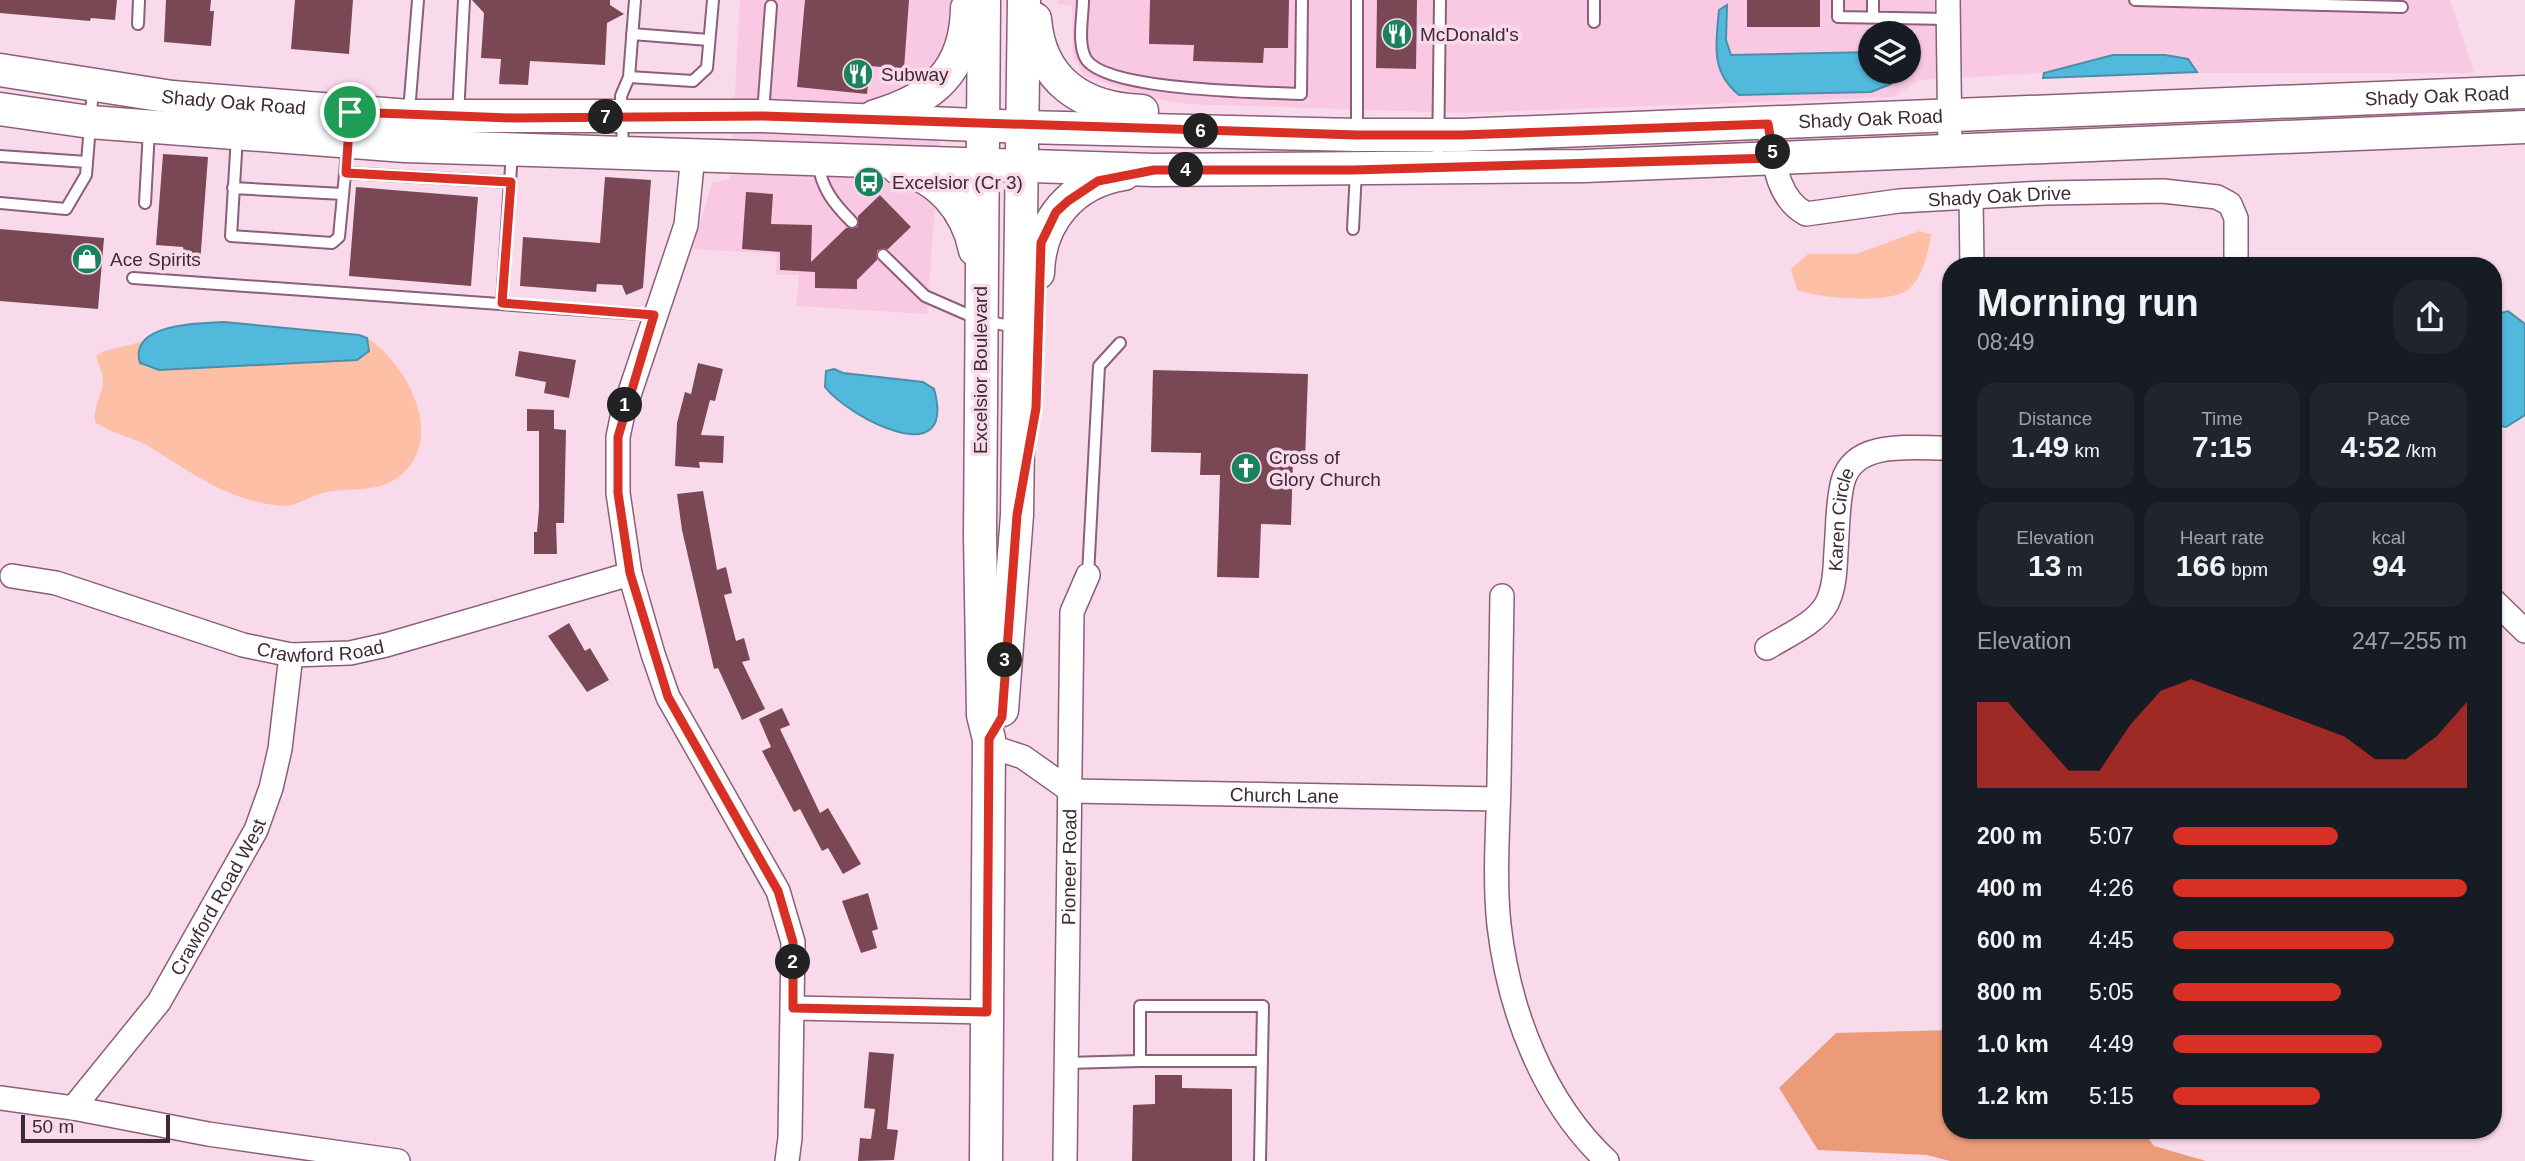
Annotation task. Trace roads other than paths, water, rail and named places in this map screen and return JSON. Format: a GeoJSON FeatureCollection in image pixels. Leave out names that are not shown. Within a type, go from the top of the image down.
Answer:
{"type":"FeatureCollection","features":[{"type":"Feature","properties":{"kind":"main road","name":"Excelsior Boulevard"},"geometry":{"type":"LineString","coordinates":[[972,0],[982,125],[980,320],[983,701],[989,743],[986,1161]]}},
{"type":"Feature","properties":{"kind":"main road"},"geometry":{"type":"LineString","coordinates":[[864,119],[916,100],[948,74],[964,44],[972,0]]}},
{"type":"Feature","properties":{"kind":"main road","name":"Excelsior Boulevard"},"geometry":{"type":"LineString","coordinates":[[989,743],[1002,717],[1017,515],[1022,328],[1024,0]]}},
{"type":"Feature","properties":{"kind":"main road"},"geometry":{"type":"LineString","coordinates":[[1033,0],[1040,50],[1059,78],[1088,102],[1126,110],[1254,116],[1298,133]]}},
{"type":"Feature","properties":{"kind":"main road","name":"Shady Oak Road"},"geometry":{"type":"LineString","coordinates":[[0,69],[93,85],[239,120],[348,137],[513,133],[621,116],[763,116],[1023,127],[1298,133],[1357,153],[1438,168],[1774,158],[2525,127]]}},
{"type":"Feature","properties":{"kind":"main road","name":"Shady Oak Road"},"geometry":{"type":"LineString","coordinates":[[348,137],[409,116],[458,117],[513,133],[623,151],[1154,170],[1357,153],[1438,135],[2342,102],[2525,92]]}},
{"type":"Feature","properties":{"kind":"main road","name":"Shady Oak Road"},"geometry":{"type":"LineString","coordinates":[[0,109],[90,122],[149,127],[239,120]]}},
{"type":"Feature","properties":{"kind":"main road"},"geometry":{"type":"LineString","coordinates":[[873,162],[916,171],[938,186],[952,200],[971,233],[981,279]]}},
{"type":"Feature","properties":{"kind":"main road"},"geometry":{"type":"LineString","coordinates":[[1017,515],[1036,408],[1041,243],[1056,212],[1080,192],[1115,176],[1154,170]]}},
{"type":"Feature","properties":{"kind":"street"},"geometry":{"type":"LineString","coordinates":[[1948,10],[1950,151]]}},
{"type":"Feature","properties":{"kind":"street","name":"Shady Oak Drive"},"geometry":{"type":"LineString","coordinates":[[1768,124],[1780,184],[1788,202],[1806,214],[1899,201],[2163,191],[2217,197],[2230,204],[2236,218],[2235,257]]}},
{"type":"Feature","properties":{"kind":"street"},"geometry":{"type":"LineString","coordinates":[[694,155],[686,225],[654,315],[618,437],[618,493],[630,573],[668,697],[778,891],[793,942],[787,1161]]}},
{"type":"Feature","properties":{"kind":"street"},"geometry":{"type":"LineString","coordinates":[[1971,197],[1972,257]]}},
{"type":"Feature","properties":{"kind":"street","name":"Karen Circle"},"geometry":{"type":"LineString","coordinates":[[1767,648],[1813,619],[1826,606],[1833,586],[1843,481],[1852,463],[1866,453],[1882,450],[1942,448]]}},
{"type":"Feature","properties":{"kind":"street","name":"Crawford Road"},"geometry":{"type":"LineString","coordinates":[[12,576],[57,583],[243,645],[291,655],[350,653],[386,645],[630,573]]}},
{"type":"Feature","properties":{"kind":"street","name":"Pioneer Road"},"geometry":{"type":"LineString","coordinates":[[1065,1161],[1072,612],[1088,575]]}},
{"type":"Feature","properties":{"kind":"street"},"geometry":{"type":"LineString","coordinates":[[1502,596],[1498,799],[1499,923],[1507,973],[1521,1024],[1542,1070],[1569,1116],[1607,1161]]}},
{"type":"Feature","properties":{"kind":"street"},"geometry":{"type":"LineString","coordinates":[[2502,609],[2525,631]]}},
{"type":"Feature","properties":{"kind":"street","name":"Crawford Road West"},"geometry":{"type":"LineString","coordinates":[[74,1108],[159,1002],[256,830],[271,788],[280,749],[291,655]]}},
{"type":"Feature","properties":{"kind":"street"},"geometry":{"type":"LineString","coordinates":[[989,743],[1023,757],[1071,791]]}},
{"type":"Feature","properties":{"kind":"street","name":"Church Lane"},"geometry":{"type":"LineString","coordinates":[[1071,791],[1498,799]]}},
{"type":"Feature","properties":{"kind":"street"},"geometry":{"type":"LineString","coordinates":[[793,1008],[987,1012]]}},
{"type":"Feature","properties":{"kind":"street"},"geometry":{"type":"LineString","coordinates":[[0,1098],[74,1108],[208,1135],[398,1161]]}},
{"type":"Feature","properties":{"kind":"lane"},"geometry":{"type":"LineString","coordinates":[[138,24],[139,0]]}},
{"type":"Feature","properties":{"kind":"lane"},"geometry":{"type":"LineString","coordinates":[[409,116],[418,0]]}},
{"type":"Feature","properties":{"kind":"lane"},"geometry":{"type":"LineString","coordinates":[[458,117],[464,0]]}},
{"type":"Feature","properties":{"kind":"lane"},"geometry":{"type":"LineString","coordinates":[[623,151],[621,96],[629,77],[635,0]]}},
{"type":"Feature","properties":{"kind":"lane"},"geometry":{"type":"LineString","coordinates":[[629,77],[693,80],[707,68],[713,0]]}},
{"type":"Feature","properties":{"kind":"lane"},"geometry":{"type":"LineString","coordinates":[[1083,0],[1082,47],[1084,55],[1094,67],[1148,85],[1301,94],[1302,0]]}},
{"type":"Feature","properties":{"kind":"lane"},"geometry":{"type":"LineString","coordinates":[[1353,229],[1357,153],[1357,0]]}},
{"type":"Feature","properties":{"kind":"lane"},"geometry":{"type":"LineString","coordinates":[[1438,168],[1440,0]]}},
{"type":"Feature","properties":{"kind":"lane"},"geometry":{"type":"LineString","coordinates":[[1594,0],[1594,22]]}},
{"type":"Feature","properties":{"kind":"lane"},"geometry":{"type":"LineString","coordinates":[[1838,0],[1838,17],[1873,18],[1948,10]]}},
{"type":"Feature","properties":{"kind":"lane"},"geometry":{"type":"LineString","coordinates":[[1873,0],[1873,18]]}},
{"type":"Feature","properties":{"kind":"lane"},"geometry":{"type":"LineString","coordinates":[[2135,0],[2402,7]]}},
{"type":"Feature","properties":{"kind":"lane"},"geometry":{"type":"LineString","coordinates":[[763,116],[771,6]]}},
{"type":"Feature","properties":{"kind":"lane"},"geometry":{"type":"LineString","coordinates":[[632,34],[709,40]]}},
{"type":"Feature","properties":{"kind":"lane"},"geometry":{"type":"LineString","coordinates":[[0,202],[66,209],[86,175],[93,85]]}},
{"type":"Feature","properties":{"kind":"lane"},"geometry":{"type":"LineString","coordinates":[[239,120],[231,236],[332,243],[339,237],[348,137],[511,182]]}},
{"type":"Feature","properties":{"kind":"lane"},"geometry":{"type":"LineString","coordinates":[[145,203],[149,127]]}},
{"type":"Feature","properties":{"kind":"lane"},"geometry":{"type":"LineString","coordinates":[[502,303],[513,133]]}},
{"type":"Feature","properties":{"kind":"lane"},"geometry":{"type":"LineString","coordinates":[[0,156],[87,162]]}},
{"type":"Feature","properties":{"kind":"lane"},"geometry":{"type":"LineString","coordinates":[[818,159],[821,180],[831,200],[852,222]]}},
{"type":"Feature","properties":{"kind":"lane"},"geometry":{"type":"LineString","coordinates":[[233,188],[344,194]]}},
{"type":"Feature","properties":{"kind":"lane"},"geometry":{"type":"LineString","coordinates":[[883,255],[925,296],[980,320],[1022,328]]}},
{"type":"Feature","properties":{"kind":"lane"},"geometry":{"type":"LineString","coordinates":[[133,278],[654,315]]}},
{"type":"Feature","properties":{"kind":"lane"},"geometry":{"type":"LineString","coordinates":[[1088,575],[1099,366],[1120,343]]}},
{"type":"Feature","properties":{"kind":"lane"},"geometry":{"type":"LineString","coordinates":[[1140,1061],[1140,1006],[1263,1006],[1260,1161]]}},
{"type":"Feature","properties":{"kind":"lane"},"geometry":{"type":"LineString","coordinates":[[1066,1063],[1262,1061]]}},
{"type":"Feature","properties":{"kind":"water"},"geometry":{"type":"Polygon","coordinates":[[[1727,5],[1726,40],[1731,55],[1858,52],[1858,84],[1891,84],[1871,92],[1739,95],[1719,67],[1716,46],[1719,10],[1727,5]]]}},
{"type":"Feature","properties":{"kind":"water"},"geometry":{"type":"Polygon","coordinates":[[[2113,55],[2165,55],[2188,59],[2197,72],[2043,78],[2044,73],[2113,55]]]}},
{"type":"Feature","properties":{"kind":"water"},"geometry":{"type":"Polygon","coordinates":[[[2508,311],[2525,324],[2525,415],[2506,427],[2502,426],[2502,313],[2508,311]]]}},
{"type":"Feature","properties":{"kind":"water"},"geometry":{"type":"Polygon","coordinates":[[[224,322],[359,335],[367,338],[369,351],[357,360],[159,370],[140,363],[139,350],[145,340],[155,333],[184,325],[224,322]]]}},
{"type":"Feature","properties":{"kind":"water"},"geometry":{"type":"Polygon","coordinates":[[[834,369],[843,373],[923,382],[934,389],[937,415],[930,429],[916,434],[897,432],[855,412],[825,387],[826,371],[834,369]]]}},
{"type":"Feature","properties":{"kind":"place","name":"McDonald's"},"geometry":{"type":"Point","coordinates":[1397,34]}},
{"type":"Feature","properties":{"kind":"place","name":"Subway"},"geometry":{"type":"Point","coordinates":[858,74]}},
{"type":"Feature","properties":{"kind":"place","name":"Excelsior (Cr 3)"},"geometry":{"type":"Point","coordinates":[869,182]}},
{"type":"Feature","properties":{"kind":"place","name":"Ace Spirits"},"geometry":{"type":"Point","coordinates":[87,259]}},
{"type":"Feature","properties":{"kind":"place","name":"Cross of Glory Church"},"geometry":{"type":"Point","coordinates":[1246,468]}}]}
